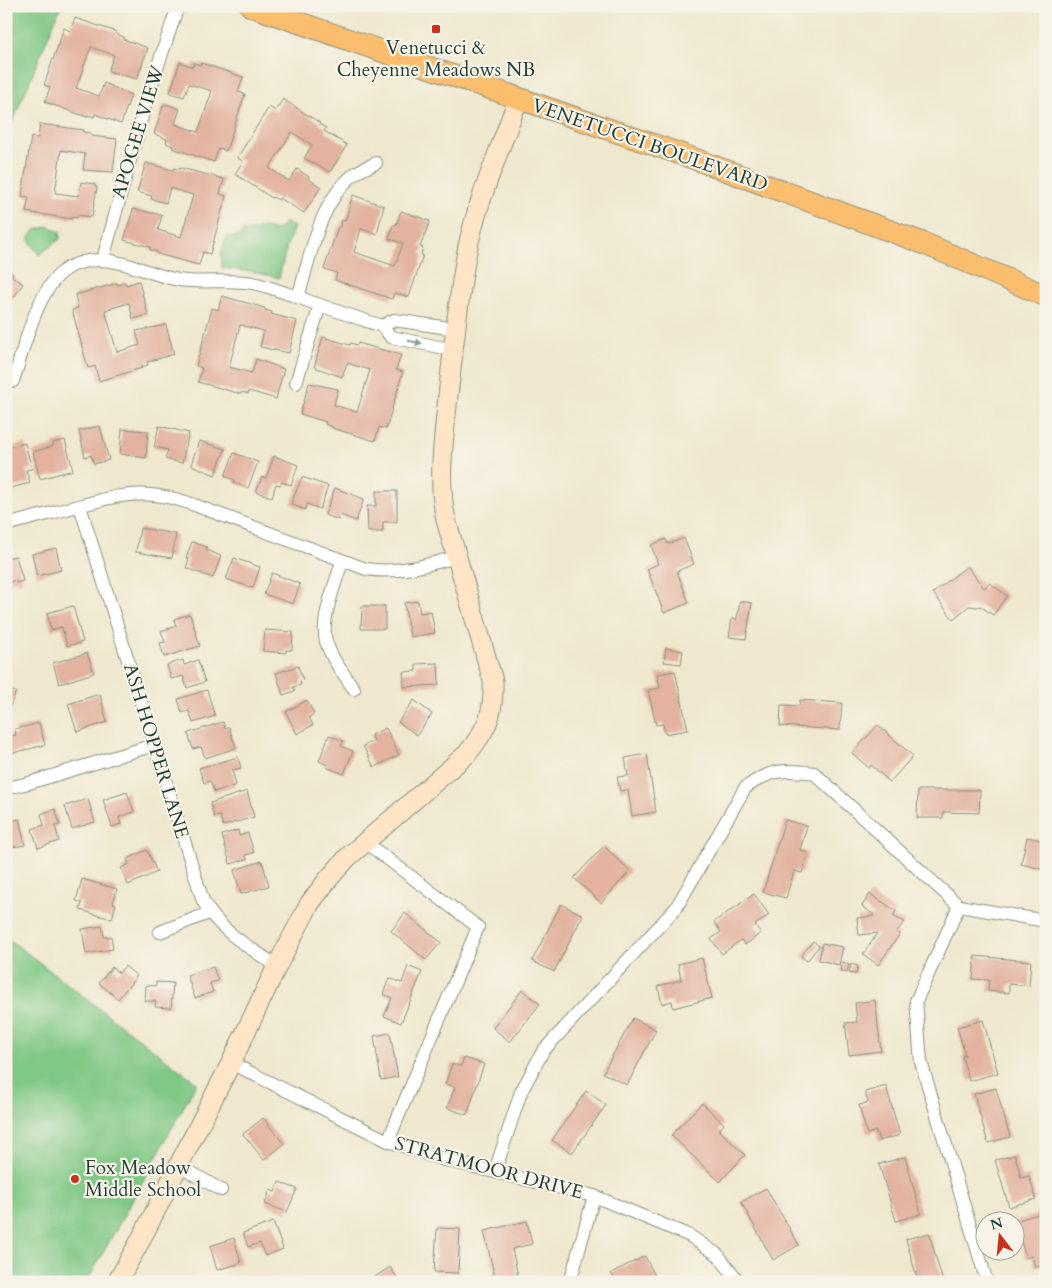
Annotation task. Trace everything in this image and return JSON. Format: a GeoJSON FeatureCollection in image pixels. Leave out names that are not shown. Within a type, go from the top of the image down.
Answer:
{"type":"FeatureCollection","features":[{"type":"Feature","properties":{"kind":"main road","name":"VENETUCCI BOULEVARD"},"geometry":{"type":"LineString","coordinates":[[251,6],[695,159],[923,243],[1046,296]]}},
{"type":"Feature","properties":{"kind":"main road"},"geometry":{"type":"LineString","coordinates":[[117,1282],[139,1243],[231,1063],[277,966],[310,904],[348,857],[467,754],[480,738],[490,718],[494,702],[493,681],[441,500],[442,455],[456,329],[471,236],[482,198],[518,99]]}},
{"type":"Feature","properties":{"kind":"street","name":"APOGEE VIEW"},"geometry":{"type":"LineString","coordinates":[[103,259],[148,95],[178,6]]}},
{"type":"Feature","properties":{"kind":"street"},"geometry":{"type":"LineString","coordinates":[[298,298],[319,230],[329,205],[336,193],[354,174],[376,163]]}},
{"type":"Feature","properties":{"kind":"street"},"geometry":{"type":"LineString","coordinates":[[13,381],[37,310],[50,285],[68,268],[103,259],[117,261],[186,282],[238,280],[255,284],[382,326],[391,337],[454,350]]}},
{"type":"Feature","properties":{"kind":"street"},"geometry":{"type":"LineString","coordinates":[[296,383],[320,305]]}},
{"type":"Feature","properties":{"kind":"street"},"geometry":{"type":"LineString","coordinates":[[382,326],[394,320],[456,329]]}},
{"type":"Feature","properties":{"kind":"street"},"geometry":{"type":"LineString","coordinates":[[6,525],[105,499],[152,494],[171,497],[366,569],[383,572],[425,565],[456,557]]}},
{"type":"Feature","properties":{"kind":"street","name":"ASH HOPPER LANE"},"geometry":{"type":"LineString","coordinates":[[80,506],[197,887],[209,913],[219,925],[277,966]]}},
{"type":"Feature","properties":{"kind":"street"},"geometry":{"type":"LineString","coordinates":[[342,561],[327,614],[324,633],[332,655],[354,689]]}},
{"type":"Feature","properties":{"kind":"street"},"geometry":{"type":"LineString","coordinates":[[6,787],[29,783],[154,745]]}},
{"type":"Feature","properties":{"kind":"street"},"geometry":{"type":"LineString","coordinates":[[495,1171],[521,1092],[544,1051],[676,908],[745,788],[764,775],[787,770],[814,773],[959,906],[1046,921]]}},
{"type":"Feature","properties":{"kind":"street"},"geometry":{"type":"LineString","coordinates":[[365,842],[478,927],[388,1141]]}},
{"type":"Feature","properties":{"kind":"street"},"geometry":{"type":"LineString","coordinates":[[959,906],[916,1001],[921,1062],[987,1282]]}},
{"type":"Feature","properties":{"kind":"street"},"geometry":{"type":"LineString","coordinates":[[160,932],[209,913]]}},
{"type":"Feature","properties":{"kind":"street","name":"STRATMOOR DRIVE"},"geometry":{"type":"LineString","coordinates":[[231,1063],[388,1141],[445,1160],[594,1196],[690,1236],[718,1255],[739,1282]]}},
{"type":"Feature","properties":{"kind":"street"},"geometry":{"type":"LineString","coordinates":[[178,1165],[221,1190]]}},
{"type":"Feature","properties":{"kind":"street"},"geometry":{"type":"LineString","coordinates":[[570,1282],[594,1196]]}},
{"type":"Feature","properties":{"kind":"green space"},"geometry":{"type":"Polygon","coordinates":[[[6,6],[61,6],[6,138],[6,6]]]}},
{"type":"Feature","properties":{"kind":"green space"},"geometry":{"type":"Polygon","coordinates":[[[285,222],[294,227],[287,245],[279,278],[254,272],[222,268],[221,252],[227,236],[237,236],[243,230],[254,231],[263,227],[276,230],[285,222]]]}},
{"type":"Feature","properties":{"kind":"green space"},"geometry":{"type":"Polygon","coordinates":[[[49,226],[60,232],[60,239],[39,255],[28,239],[35,230],[49,226]]]}},
{"type":"Feature","properties":{"kind":"green space","name":"Fox Meadow Middle School"},"geometry":{"type":"Polygon","coordinates":[[[6,937],[197,1083],[87,1282],[6,1282],[6,937]]]}},
{"type":"Feature","properties":{"kind":"building"},"geometry":{"type":"Polygon","coordinates":[[[75,18],[117,32],[116,34],[124,37],[123,39],[148,48],[137,79],[108,71],[114,55],[91,47],[76,88],[99,96],[104,83],[131,95],[121,124],[95,114],[94,117],[87,115],[87,117],[45,102],[50,87],[44,85],[64,28],[70,31],[75,18]]]}},
{"type":"Feature","properties":{"kind":"building"},"geometry":{"type":"Polygon","coordinates":[[[180,62],[193,67],[194,63],[200,65],[201,63],[243,77],[238,92],[245,94],[226,151],[219,148],[214,162],[172,148],[173,146],[166,143],[167,139],[154,134],[163,106],[166,104],[180,109],[175,124],[198,132],[212,91],[189,84],[184,97],[170,93],[180,62]]]}},
{"type":"Feature","properties":{"kind":"building"},"geometry":{"type":"Polygon","coordinates":[[[283,99],[320,123],[326,128],[324,131],[347,145],[330,172],[304,158],[312,145],[292,132],[269,168],[289,181],[297,169],[321,187],[304,213],[280,198],[279,200],[272,198],[235,174],[243,161],[237,158],[269,107],[275,111],[283,99]]]}},
{"type":"Feature","properties":{"kind":"building"},"geometry":{"type":"Polygon","coordinates":[[[40,124],[84,130],[83,132],[91,133],[91,136],[117,139],[113,172],[83,170],[85,154],[61,150],[55,193],[79,196],[81,182],[95,184],[97,187],[92,217],[78,215],[77,218],[71,217],[71,219],[26,212],[29,197],[22,196],[31,137],[38,138],[40,124]]]}},
{"type":"Feature","properties":{"kind":"building"},"geometry":{"type":"Polygon","coordinates":[[[146,163],[173,170],[174,168],[181,168],[224,179],[220,194],[226,196],[210,254],[203,252],[199,265],[157,254],[157,252],[150,250],[150,247],[124,240],[133,209],[162,215],[158,230],[181,237],[193,195],[170,188],[166,203],[151,199],[152,196],[137,192],[146,163]]]}},
{"type":"Feature","properties":{"kind":"building"},"geometry":{"type":"Polygon","coordinates":[[[353,195],[384,206],[377,234],[361,229],[354,252],[395,266],[403,243],[389,239],[393,225],[396,225],[401,211],[430,221],[420,247],[423,248],[421,254],[423,255],[409,297],[394,293],[392,299],[335,280],[337,273],[324,269],[338,227],[340,227],[342,220],[345,221],[353,195]]]}},
{"type":"Feature","properties":{"kind":"building"},"geometry":{"type":"Polygon","coordinates":[[[6,266],[13,274],[12,276],[23,284],[6,308],[6,266]]]}},
{"type":"Feature","properties":{"kind":"building"},"geometry":{"type":"Polygon","coordinates":[[[139,281],[148,315],[133,319],[129,303],[105,310],[117,352],[140,345],[136,331],[166,325],[174,354],[147,362],[148,365],[142,368],[99,381],[95,366],[88,368],[72,310],[78,308],[75,295],[117,283],[118,285],[125,282],[126,285],[139,281]]]}},
{"type":"Feature","properties":{"kind":"building"},"geometry":{"type":"Polygon","coordinates":[[[222,296],[265,308],[265,310],[272,312],[271,314],[297,321],[289,353],[260,347],[264,331],[240,325],[229,367],[252,373],[256,359],[284,369],[276,399],[249,391],[248,394],[242,392],[241,394],[198,382],[202,368],[196,366],[212,308],[218,310],[222,296]]]}},
{"type":"Feature","properties":{"kind":"building"},"geometry":{"type":"Polygon","coordinates":[[[323,337],[350,345],[351,343],[357,345],[358,343],[401,355],[396,370],[403,372],[386,429],[379,427],[375,441],[332,428],[325,424],[326,422],[300,414],[309,383],[338,389],[334,405],[357,412],[370,370],[347,363],[342,377],[314,367],[323,337]]]}},
{"type":"Feature","properties":{"kind":"building"},"geometry":{"type":"Polygon","coordinates":[[[100,426],[109,460],[94,464],[91,455],[85,457],[79,431],[100,426]]]}},
{"type":"Feature","properties":{"kind":"building"},"geometry":{"type":"Polygon","coordinates":[[[159,426],[189,433],[182,463],[165,459],[168,450],[154,447],[159,426]]]}},
{"type":"Feature","properties":{"kind":"building"},"geometry":{"type":"Polygon","coordinates":[[[122,429],[148,431],[146,458],[120,454],[122,429]]]}},
{"type":"Feature","properties":{"kind":"building"},"geometry":{"type":"Polygon","coordinates":[[[65,440],[73,470],[40,479],[33,452],[65,440]]]}},
{"type":"Feature","properties":{"kind":"building"},"geometry":{"type":"Polygon","coordinates":[[[199,441],[225,449],[215,475],[191,465],[199,441]]]}},
{"type":"Feature","properties":{"kind":"building"},"geometry":{"type":"Polygon","coordinates":[[[25,443],[32,469],[26,470],[30,483],[10,488],[6,474],[6,448],[25,443]]]}},
{"type":"Feature","properties":{"kind":"building"},"geometry":{"type":"Polygon","coordinates":[[[234,453],[258,462],[248,488],[234,483],[235,480],[225,476],[234,453]]]}},
{"type":"Feature","properties":{"kind":"building"},"geometry":{"type":"Polygon","coordinates":[[[274,456],[298,465],[291,485],[282,482],[280,485],[276,484],[272,497],[256,492],[262,477],[266,478],[274,456]]]}},
{"type":"Feature","properties":{"kind":"building"},"geometry":{"type":"Polygon","coordinates":[[[302,477],[328,486],[320,509],[307,504],[305,510],[291,504],[302,477]]]}},
{"type":"Feature","properties":{"kind":"building"},"geometry":{"type":"Polygon","coordinates":[[[335,488],[364,499],[356,521],[340,515],[339,520],[325,515],[335,488]]]}},
{"type":"Feature","properties":{"kind":"building"},"geometry":{"type":"Polygon","coordinates":[[[376,491],[397,491],[397,522],[383,522],[383,532],[368,532],[367,506],[376,506],[376,491]]]}},
{"type":"Feature","properties":{"kind":"building"},"geometry":{"type":"Polygon","coordinates":[[[140,528],[176,534],[172,558],[136,552],[140,528]]]}},
{"type":"Feature","properties":{"kind":"building"},"geometry":{"type":"Polygon","coordinates":[[[684,538],[694,564],[677,571],[689,603],[664,613],[647,569],[658,564],[651,545],[666,539],[668,544],[684,538]]]}},
{"type":"Feature","properties":{"kind":"building"},"geometry":{"type":"Polygon","coordinates":[[[192,542],[207,547],[206,550],[221,556],[213,578],[186,568],[189,559],[186,558],[192,542]]]}},
{"type":"Feature","properties":{"kind":"building"},"geometry":{"type":"Polygon","coordinates":[[[56,548],[61,570],[37,576],[32,554],[56,548]]]}},
{"type":"Feature","properties":{"kind":"building"},"geometry":{"type":"Polygon","coordinates":[[[16,556],[23,581],[16,583],[16,580],[6,583],[6,558],[16,556]]]}},
{"type":"Feature","properties":{"kind":"building"},"geometry":{"type":"Polygon","coordinates":[[[234,558],[260,567],[253,588],[226,579],[234,558]]]}},
{"type":"Feature","properties":{"kind":"building"},"geometry":{"type":"Polygon","coordinates":[[[967,566],[984,588],[990,583],[1007,596],[993,615],[980,606],[969,606],[953,619],[933,593],[967,566]]]}},
{"type":"Feature","properties":{"kind":"building"},"geometry":{"type":"Polygon","coordinates":[[[272,573],[300,584],[293,604],[264,594],[272,573]]]}},
{"type":"Feature","properties":{"kind":"building"},"geometry":{"type":"Polygon","coordinates":[[[418,601],[420,613],[431,611],[435,633],[410,637],[404,603],[418,601]]]}},
{"type":"Feature","properties":{"kind":"building"},"geometry":{"type":"Polygon","coordinates":[[[740,601],[752,603],[746,639],[729,637],[732,618],[737,619],[740,601]]]}},
{"type":"Feature","properties":{"kind":"building"},"geometry":{"type":"Polygon","coordinates":[[[73,606],[83,642],[67,646],[62,627],[51,630],[47,613],[73,606]]]}},
{"type":"Feature","properties":{"kind":"building"},"geometry":{"type":"Polygon","coordinates":[[[362,606],[385,606],[385,629],[361,629],[362,606]]]}},
{"type":"Feature","properties":{"kind":"building"},"geometry":{"type":"Polygon","coordinates":[[[190,614],[200,646],[164,657],[160,643],[165,642],[161,631],[176,626],[174,619],[190,614]]]}},
{"type":"Feature","properties":{"kind":"building"},"geometry":{"type":"Polygon","coordinates":[[[265,630],[293,632],[292,650],[286,650],[286,653],[263,651],[265,630]]]}},
{"type":"Feature","properties":{"kind":"building"},"geometry":{"type":"Polygon","coordinates":[[[666,648],[683,651],[681,664],[664,662],[666,648]]]}},
{"type":"Feature","properties":{"kind":"building"},"geometry":{"type":"Polygon","coordinates":[[[87,653],[94,673],[59,684],[53,663],[87,653]]]}},
{"type":"Feature","properties":{"kind":"building"},"geometry":{"type":"Polygon","coordinates":[[[183,660],[184,665],[198,660],[205,682],[187,688],[183,676],[171,679],[167,665],[183,660]]]}},
{"type":"Feature","properties":{"kind":"building"},"geometry":{"type":"Polygon","coordinates":[[[438,663],[439,685],[404,687],[403,672],[416,671],[416,664],[438,663]]]}},
{"type":"Feature","properties":{"kind":"building"},"geometry":{"type":"Polygon","coordinates":[[[298,666],[303,680],[300,681],[301,685],[293,687],[295,691],[283,695],[276,673],[298,666]]]}},
{"type":"Feature","properties":{"kind":"building"},"geometry":{"type":"Polygon","coordinates":[[[675,671],[688,730],[665,734],[663,724],[656,725],[648,690],[660,688],[657,674],[675,671]]]}},
{"type":"Feature","properties":{"kind":"building"},"geometry":{"type":"Polygon","coordinates":[[[6,689],[16,692],[6,716],[6,689]]]}},
{"type":"Feature","properties":{"kind":"building"},"geometry":{"type":"Polygon","coordinates":[[[207,690],[215,716],[193,723],[189,711],[182,713],[178,699],[207,690]]]}},
{"type":"Feature","properties":{"kind":"building"},"geometry":{"type":"Polygon","coordinates":[[[100,694],[107,722],[77,732],[68,704],[100,694]]]}},
{"type":"Feature","properties":{"kind":"building"},"geometry":{"type":"Polygon","coordinates":[[[307,700],[314,714],[309,717],[313,725],[297,734],[286,712],[307,700]]]}},
{"type":"Feature","properties":{"kind":"building"},"geometry":{"type":"Polygon","coordinates":[[[414,700],[432,714],[417,735],[398,722],[414,700]]]}},
{"type":"Feature","properties":{"kind":"building"},"geometry":{"type":"Polygon","coordinates":[[[800,700],[842,703],[840,730],[780,726],[781,705],[799,706],[800,700]]]}},
{"type":"Feature","properties":{"kind":"building"},"geometry":{"type":"Polygon","coordinates":[[[223,722],[225,729],[229,727],[236,748],[205,758],[201,747],[193,749],[188,733],[223,722]]]}},
{"type":"Feature","properties":{"kind":"building"},"geometry":{"type":"Polygon","coordinates":[[[39,723],[45,745],[9,754],[6,737],[16,735],[15,729],[39,723]]]}},
{"type":"Feature","properties":{"kind":"building"},"geometry":{"type":"Polygon","coordinates":[[[878,725],[913,756],[890,782],[871,765],[869,768],[852,753],[878,725]]]}},
{"type":"Feature","properties":{"kind":"building"},"geometry":{"type":"Polygon","coordinates":[[[386,728],[399,755],[374,767],[363,746],[374,741],[371,735],[386,728]]]}},
{"type":"Feature","properties":{"kind":"building"},"geometry":{"type":"Polygon","coordinates":[[[329,735],[343,741],[341,746],[353,751],[344,774],[326,767],[327,765],[319,761],[329,735]]]}},
{"type":"Feature","properties":{"kind":"building"},"geometry":{"type":"Polygon","coordinates":[[[647,754],[656,812],[632,816],[628,790],[620,791],[617,777],[628,776],[625,758],[647,754]]]}},
{"type":"Feature","properties":{"kind":"building"},"geometry":{"type":"Polygon","coordinates":[[[238,757],[241,768],[232,770],[236,785],[214,792],[210,781],[204,783],[199,768],[238,757]]]}},
{"type":"Feature","properties":{"kind":"building"},"geometry":{"type":"Polygon","coordinates":[[[918,790],[980,790],[979,813],[943,812],[943,818],[917,818],[918,790]]]}},
{"type":"Feature","properties":{"kind":"building"},"geometry":{"type":"Polygon","coordinates":[[[247,791],[254,817],[223,826],[220,816],[214,817],[210,803],[247,791]]]}},
{"type":"Feature","properties":{"kind":"building"},"geometry":{"type":"Polygon","coordinates":[[[127,792],[134,812],[119,817],[121,824],[112,827],[103,800],[127,792]]]}},
{"type":"Feature","properties":{"kind":"building"},"geometry":{"type":"Polygon","coordinates":[[[88,799],[95,822],[72,829],[65,806],[88,799]]]}},
{"type":"Feature","properties":{"kind":"building"},"geometry":{"type":"Polygon","coordinates":[[[55,809],[60,825],[55,826],[59,841],[38,848],[32,829],[44,825],[41,814],[55,809]]]}},
{"type":"Feature","properties":{"kind":"building"},"geometry":{"type":"Polygon","coordinates":[[[19,819],[25,845],[6,848],[6,822],[19,819]]]}},
{"type":"Feature","properties":{"kind":"building"},"geometry":{"type":"Polygon","coordinates":[[[785,820],[807,826],[800,850],[808,853],[802,873],[794,871],[786,898],[763,892],[785,820]]]}},
{"type":"Feature","properties":{"kind":"building"},"geometry":{"type":"Polygon","coordinates":[[[238,830],[239,836],[248,833],[254,853],[245,855],[247,859],[230,864],[222,835],[238,830]]]}},
{"type":"Feature","properties":{"kind":"building"},"geometry":{"type":"Polygon","coordinates":[[[1027,837],[1046,841],[1046,870],[1021,864],[1027,837]]]}},
{"type":"Feature","properties":{"kind":"building"},"geometry":{"type":"Polygon","coordinates":[[[604,846],[630,871],[601,903],[574,878],[604,846]]]}},
{"type":"Feature","properties":{"kind":"building"},"geometry":{"type":"Polygon","coordinates":[[[147,850],[157,872],[128,885],[121,868],[129,864],[127,859],[147,850]]]}},
{"type":"Feature","properties":{"kind":"building"},"geometry":{"type":"Polygon","coordinates":[[[262,861],[269,886],[241,894],[234,870],[262,861]]]}},
{"type":"Feature","properties":{"kind":"building"},"geometry":{"type":"Polygon","coordinates":[[[82,879],[117,889],[113,903],[116,904],[112,919],[80,910],[82,903],[76,901],[82,879]]]}},
{"type":"Feature","properties":{"kind":"building"},"geometry":{"type":"Polygon","coordinates":[[[754,894],[769,915],[755,925],[761,933],[745,945],[741,940],[722,954],[711,939],[721,932],[714,922],[754,894]]]}},
{"type":"Feature","properties":{"kind":"building"},"geometry":{"type":"Polygon","coordinates":[[[870,894],[896,911],[893,916],[905,922],[896,932],[900,934],[878,965],[863,954],[878,933],[859,935],[857,918],[875,916],[862,906],[870,894]]]}},
{"type":"Feature","properties":{"kind":"building"},"geometry":{"type":"Polygon","coordinates":[[[561,904],[583,915],[554,972],[532,961],[561,904]]]}},
{"type":"Feature","properties":{"kind":"building"},"geometry":{"type":"Polygon","coordinates":[[[405,913],[441,942],[426,960],[391,931],[405,913]]]}},
{"type":"Feature","properties":{"kind":"building"},"geometry":{"type":"Polygon","coordinates":[[[102,926],[104,937],[111,936],[113,949],[86,954],[82,929],[102,926]]]}},
{"type":"Feature","properties":{"kind":"building"},"geometry":{"type":"Polygon","coordinates":[[[813,941],[819,946],[807,961],[801,956],[813,941]]]}},
{"type":"Feature","properties":{"kind":"building"},"geometry":{"type":"Polygon","coordinates":[[[822,943],[843,947],[839,965],[819,960],[822,943]]]}},
{"type":"Feature","properties":{"kind":"building"},"geometry":{"type":"Polygon","coordinates":[[[975,956],[1031,961],[1029,986],[1009,984],[1009,993],[988,991],[989,980],[973,979],[975,956]]]}},
{"type":"Feature","properties":{"kind":"building"},"geometry":{"type":"Polygon","coordinates":[[[702,958],[712,998],[673,1008],[672,1001],[662,1004],[658,986],[681,980],[678,964],[702,958]]]}},
{"type":"Feature","properties":{"kind":"building"},"geometry":{"type":"Polygon","coordinates":[[[842,962],[849,964],[847,972],[840,971],[842,962]]]}},
{"type":"Feature","properties":{"kind":"building"},"geometry":{"type":"Polygon","coordinates":[[[851,964],[858,966],[856,974],[849,973],[851,964]]]}},
{"type":"Feature","properties":{"kind":"building"},"geometry":{"type":"Polygon","coordinates":[[[125,966],[137,976],[118,999],[99,983],[112,967],[119,973],[125,966]]]}},
{"type":"Feature","properties":{"kind":"building"},"geometry":{"type":"Polygon","coordinates":[[[408,966],[422,972],[401,1023],[384,1016],[392,998],[383,994],[389,978],[402,983],[408,966]]]}},
{"type":"Feature","properties":{"kind":"building"},"geometry":{"type":"Polygon","coordinates":[[[213,967],[218,981],[210,983],[213,992],[195,998],[187,975],[213,967]]]}},
{"type":"Feature","properties":{"kind":"building"},"geometry":{"type":"Polygon","coordinates":[[[156,982],[173,983],[171,1008],[155,1007],[156,1001],[145,1001],[146,985],[156,986],[156,982]]]}},
{"type":"Feature","properties":{"kind":"building"},"geometry":{"type":"Polygon","coordinates":[[[522,990],[540,1004],[510,1042],[493,1028],[522,990]]]}},
{"type":"Feature","properties":{"kind":"building"},"geometry":{"type":"Polygon","coordinates":[[[875,1000],[881,1051],[849,1055],[845,1023],[857,1022],[855,1003],[875,1000]]]}},
{"type":"Feature","properties":{"kind":"building"},"geometry":{"type":"Polygon","coordinates":[[[633,1018],[656,1030],[627,1085],[603,1073],[633,1018]]]}},
{"type":"Feature","properties":{"kind":"building"},"geometry":{"type":"Polygon","coordinates":[[[983,1020],[998,1073],[969,1081],[962,1056],[965,1055],[957,1027],[983,1020]]]}},
{"type":"Feature","properties":{"kind":"building"},"geometry":{"type":"Polygon","coordinates":[[[390,1033],[398,1077],[381,1080],[374,1036],[390,1033]]]}},
{"type":"Feature","properties":{"kind":"building"},"geometry":{"type":"Polygon","coordinates":[[[464,1058],[484,1064],[467,1115],[447,1108],[455,1087],[445,1084],[452,1064],[461,1066],[464,1058]]]}},
{"type":"Feature","properties":{"kind":"building"},"geometry":{"type":"Polygon","coordinates":[[[886,1086],[900,1135],[879,1141],[876,1131],[867,1134],[859,1105],[868,1103],[865,1092],[886,1086]]]}},
{"type":"Feature","properties":{"kind":"building"},"geometry":{"type":"Polygon","coordinates":[[[996,1088],[1010,1137],[988,1143],[974,1094],[996,1088]]]}},
{"type":"Feature","properties":{"kind":"building"},"geometry":{"type":"Polygon","coordinates":[[[586,1091],[606,1105],[572,1153],[552,1140],[586,1091]]]}},
{"type":"Feature","properties":{"kind":"building"},"geometry":{"type":"Polygon","coordinates":[[[702,1103],[724,1124],[719,1130],[745,1155],[720,1182],[671,1135],[702,1103]]]}},
{"type":"Feature","properties":{"kind":"building"},"geometry":{"type":"Polygon","coordinates":[[[263,1118],[284,1144],[264,1160],[243,1134],[263,1118]]]}},
{"type":"Feature","properties":{"kind":"building"},"geometry":{"type":"Polygon","coordinates":[[[1015,1155],[1021,1178],[1029,1176],[1036,1199],[1009,1207],[995,1160],[1015,1155]]]}},
{"type":"Feature","properties":{"kind":"building"},"geometry":{"type":"Polygon","coordinates":[[[905,1157],[921,1214],[896,1221],[879,1164],[905,1157]]]}},
{"type":"Feature","properties":{"kind":"building"},"geometry":{"type":"Polygon","coordinates":[[[279,1182],[297,1189],[287,1212],[265,1204],[270,1190],[275,1192],[279,1182]]]}},
{"type":"Feature","properties":{"kind":"building"},"geometry":{"type":"Polygon","coordinates":[[[766,1188],[799,1245],[773,1260],[741,1202],[766,1188]]]}},
{"type":"Feature","properties":{"kind":"building"},"geometry":{"type":"Polygon","coordinates":[[[1041,1213],[1046,1231],[1046,1264],[1035,1267],[1032,1256],[1026,1258],[1024,1251],[1024,1218],[1041,1213]]]}},
{"type":"Feature","properties":{"kind":"building"},"geometry":{"type":"Polygon","coordinates":[[[527,1221],[532,1244],[512,1249],[519,1280],[496,1282],[484,1231],[527,1221]]]}},
{"type":"Feature","properties":{"kind":"building"},"geometry":{"type":"Polygon","coordinates":[[[273,1222],[283,1249],[265,1256],[260,1243],[248,1247],[243,1233],[273,1222]]]}},
{"type":"Feature","properties":{"kind":"building"},"geometry":{"type":"Polygon","coordinates":[[[437,1228],[460,1229],[458,1273],[434,1272],[437,1228]]]}},
{"type":"Feature","properties":{"kind":"building"},"geometry":{"type":"Polygon","coordinates":[[[929,1233],[943,1282],[918,1282],[906,1239],[929,1233]]]}},
{"type":"Feature","properties":{"kind":"building"},"geometry":{"type":"Polygon","coordinates":[[[234,1238],[241,1263],[217,1270],[210,1246],[234,1238]]]}},
{"type":"Feature","properties":{"kind":"building"},"geometry":{"type":"Polygon","coordinates":[[[645,1256],[658,1282],[616,1282],[611,1273],[645,1256]]]}},
{"type":"Feature","properties":{"kind":"building"},"geometry":{"type":"Polygon","coordinates":[[[390,1267],[400,1282],[374,1282],[372,1279],[390,1267]]]}},
{"type":"Feature","properties":{"kind":"place","name":"Venetucci & Cheyenne Meadows NB"},"geometry":{"type":"Point","coordinates":[436,29]}},
{"type":"Feature","properties":{"kind":"place","name":"Fox Meadow Middle School"},"geometry":{"type":"Point","coordinates":[75,1179]}}]}
